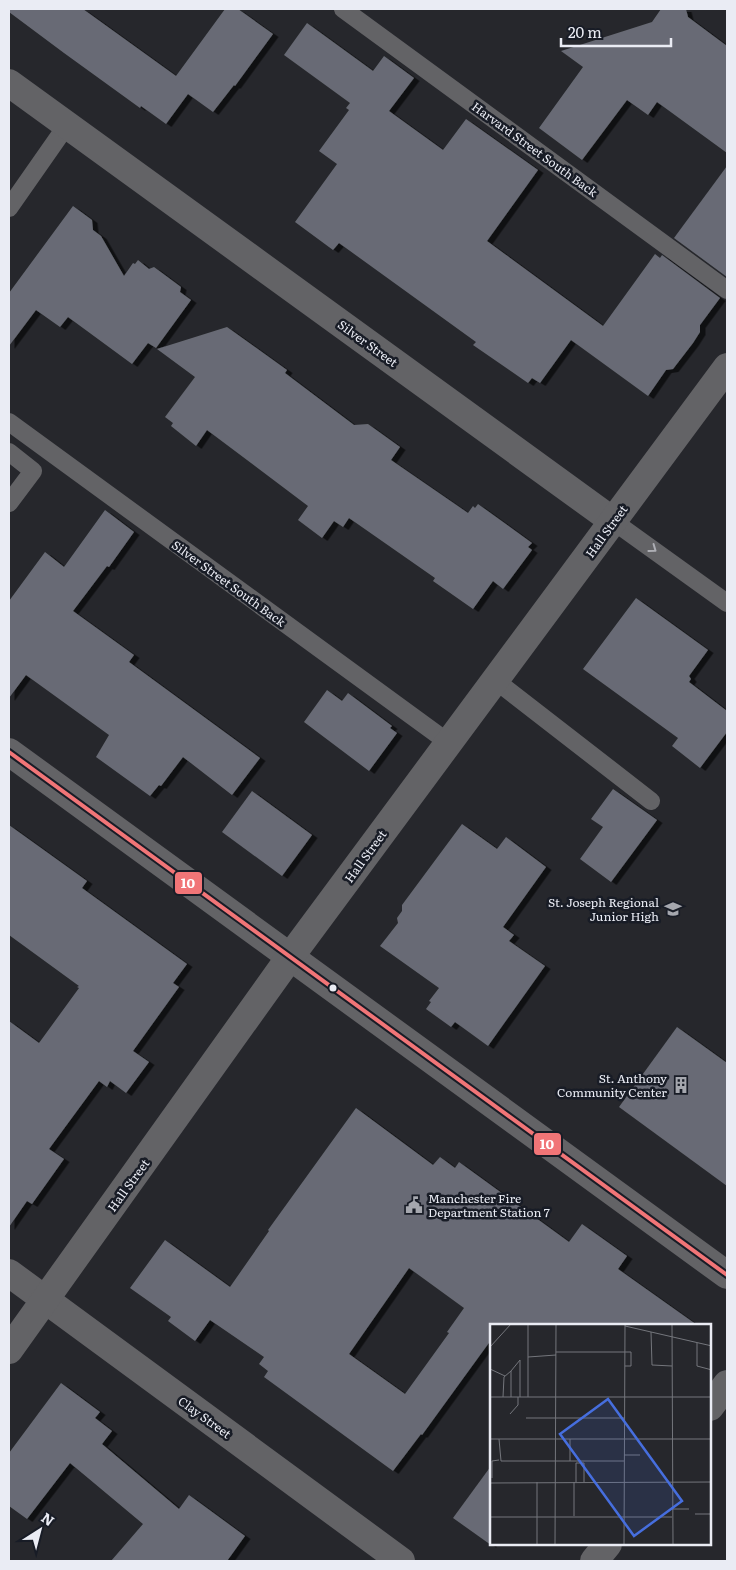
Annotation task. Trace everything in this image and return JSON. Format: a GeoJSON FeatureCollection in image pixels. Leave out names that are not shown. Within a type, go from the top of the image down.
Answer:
{"type":"FeatureCollection","features":[{"type":"Feature","properties":{"kind":"street","name":"Silver Street"},"geometry":{"type":"LineString","coordinates":[[9,83],[613,520]]}},
{"type":"Feature","properties":{"kind":"street","name":"Hall Street"},"geometry":{"type":"LineString","coordinates":[[9,1350],[290,957],[727,367]]}},
{"type":"Feature","properties":{"kind":"street"},"geometry":{"type":"LineString","coordinates":[[9,752],[727,1276]]}},
{"type":"Feature","properties":{"kind":"street","name":"Clay Street"},"geometry":{"type":"LineString","coordinates":[[9,1273],[401,1561]]}},
{"type":"Feature","properties":{"kind":"street"},"geometry":{"type":"LineString","coordinates":[[711,1406],[727,1384]]}},
{"type":"Feature","properties":{"kind":"street"},"geometry":{"type":"LineString","coordinates":[[594,1561],[607,1545]]}},
{"type":"Feature","properties":{"kind":"lane","name":"Harvard Street South Back"},"geometry":{"type":"LineString","coordinates":[[344,9],[727,290]]}},
{"type":"Feature","properties":{"kind":"lane"},"geometry":{"type":"LineString","coordinates":[[9,208],[67,125]]}},
{"type":"Feature","properties":{"kind":"lane","name":"Silver Street South Back"},"geometry":{"type":"LineString","coordinates":[[9,422],[449,743]]}},
{"type":"Feature","properties":{"kind":"lane"},"geometry":{"type":"LineString","coordinates":[[9,452],[33,471],[9,504]]}},
{"type":"Feature","properties":{"kind":"lane","name":"Silver Street"},"geometry":{"type":"LineString","coordinates":[[613,520],[727,603]]}},
{"type":"Feature","properties":{"kind":"lane"},"geometry":{"type":"LineString","coordinates":[[496,680],[651,801]]}},
{"type":"Feature","properties":{"kind":"building"},"geometry":{"type":"Polygon","coordinates":[[[9,9],[83,9],[176,76],[225,9],[238,9],[273,34],[235,86],[213,112],[188,94],[166,124],[141,106],[140,108],[64,53],[9,12],[9,9]]]}},
{"type":"Feature","properties":{"kind":"building"},"geometry":{"type":"Polygon","coordinates":[[[661,9],[686,9],[688,17],[727,46],[727,153],[657,102],[648,115],[627,100],[582,160],[539,128],[583,67],[561,51],[652,22],[661,9]]]}},
{"type":"Feature","properties":{"kind":"building"},"geometry":{"type":"Polygon","coordinates":[[[307,23],[373,71],[384,56],[414,78],[389,111],[443,150],[466,119],[538,170],[487,241],[603,326],[655,254],[660,258],[662,255],[720,298],[700,325],[700,332],[693,343],[673,369],[666,370],[648,396],[571,340],[540,383],[532,378],[528,383],[473,345],[476,342],[339,243],[333,250],[295,222],[337,164],[319,151],[349,110],[346,108],[350,103],[284,55],[307,23]]]}},
{"type":"Feature","properties":{"kind":"building"},"geometry":{"type":"Polygon","coordinates":[[[727,166],[727,277],[674,238],[727,166]]]}},
{"type":"Feature","properties":{"kind":"building"},"geometry":{"type":"Polygon","coordinates":[[[73,206],[92,220],[93,230],[101,236],[124,276],[133,263],[135,264],[138,260],[149,269],[154,267],[181,287],[180,292],[191,300],[156,348],[148,343],[132,364],[68,317],[60,327],[36,310],[9,346],[9,293],[73,206]]]}},
{"type":"Feature","properties":{"kind":"building"},"geometry":{"type":"Polygon","coordinates":[[[227,327],[287,370],[285,373],[354,425],[368,424],[400,447],[391,460],[468,513],[473,506],[475,508],[478,504],[532,543],[528,547],[532,550],[503,589],[493,581],[473,609],[433,581],[435,578],[349,518],[343,527],[334,521],[322,538],[298,520],[308,506],[207,430],[196,446],[171,426],[173,423],[165,417],[195,377],[157,349],[227,327]]]}},
{"type":"Feature","properties":{"kind":"building"},"geometry":{"type":"Polygon","coordinates":[[[105,510],[134,532],[109,567],[107,566],[73,611],[134,655],[129,662],[260,758],[232,795],[183,757],[161,786],[159,785],[150,796],[96,757],[109,735],[26,675],[9,698],[9,601],[45,552],[64,567],[105,510]]]}},
{"type":"Feature","properties":{"kind":"building"},"geometry":{"type":"Polygon","coordinates":[[[636,598],[708,650],[689,676],[691,679],[689,682],[727,711],[727,732],[700,768],[672,746],[678,738],[583,669],[636,598]]]}},
{"type":"Feature","properties":{"kind":"building"},"geometry":{"type":"Polygon","coordinates":[[[327,690],[342,701],[348,693],[392,726],[390,728],[397,733],[369,771],[304,722],[327,690]]]}},
{"type":"Feature","properties":{"kind":"building"},"geometry":{"type":"Polygon","coordinates":[[[613,789],[657,820],[611,882],[580,859],[603,827],[591,819],[613,789]]]}},
{"type":"Feature","properties":{"kind":"building"},"geometry":{"type":"Polygon","coordinates":[[[252,791],[312,835],[282,876],[222,832],[252,791]]]}},
{"type":"Feature","properties":{"kind":"building"},"geometry":{"type":"Polygon","coordinates":[[[462,824],[497,849],[506,837],[546,867],[503,927],[514,935],[509,941],[545,966],[488,1046],[455,1022],[451,1027],[426,1009],[431,1002],[429,1001],[439,988],[380,946],[398,923],[397,918],[402,911],[402,905],[462,824]]]}},
{"type":"Feature","properties":{"kind":"building"},"geometry":{"type":"Polygon","coordinates":[[[9,825],[87,881],[82,888],[187,964],[173,983],[179,987],[133,1051],[149,1062],[126,1093],[110,1081],[107,1087],[99,1081],[49,1149],[64,1159],[32,1204],[27,1201],[9,1227],[9,1021],[39,1043],[79,986],[9,935],[9,825]]]}},
{"type":"Feature","properties":{"kind":"building","name":"St. Anthony Community Center"},"geometry":{"type":"Polygon","coordinates":[[[677,1027],[727,1063],[727,1186],[619,1107],[677,1027]]]}},
{"type":"Feature","properties":{"kind":"building"},"geometry":{"type":"Polygon","coordinates":[[[356,1108],[433,1165],[440,1157],[455,1168],[459,1162],[569,1242],[582,1224],[627,1256],[618,1269],[696,1324],[490,1324],[490,1341],[422,1435],[393,1471],[264,1377],[268,1371],[259,1364],[264,1357],[210,1320],[195,1341],[168,1321],[171,1317],[130,1288],[165,1240],[230,1287],[356,1108]],[[409,1268],[349,1354],[405,1394],[449,1333],[447,1332],[464,1308],[409,1268]]]}},
{"type":"Feature","properties":{"kind":"building"},"geometry":{"type":"Polygon","coordinates":[[[61,1383],[100,1412],[95,1418],[112,1431],[102,1444],[179,1509],[189,1495],[245,1536],[227,1561],[111,1561],[143,1524],[70,1463],[27,1519],[9,1506],[9,1453],[61,1383]]]}},
{"type":"Feature","properties":{"kind":"building"},"geometry":{"type":"Polygon","coordinates":[[[490,1467],[490,1544],[453,1518],[490,1467]]]}},
{"type":"Feature","properties":{"kind":"transit line","name":"10"},"geometry":{"type":"LineString","coordinates":[[9,752],[727,1275]]}},
{"type":"Feature","properties":{"kind":"place","name":"St. Joseph Regional Junior High"},"geometry":{"type":"Point","coordinates":[673,909]}},
{"type":"Feature","properties":{"kind":"place","name":"St. Anthony Community Center"},"geometry":{"type":"Point","coordinates":[681,1085]}},
{"type":"Feature","properties":{"kind":"place","name":"Manchester Fire Department Station 7"},"geometry":{"type":"Point","coordinates":[414,1205]}}]}
